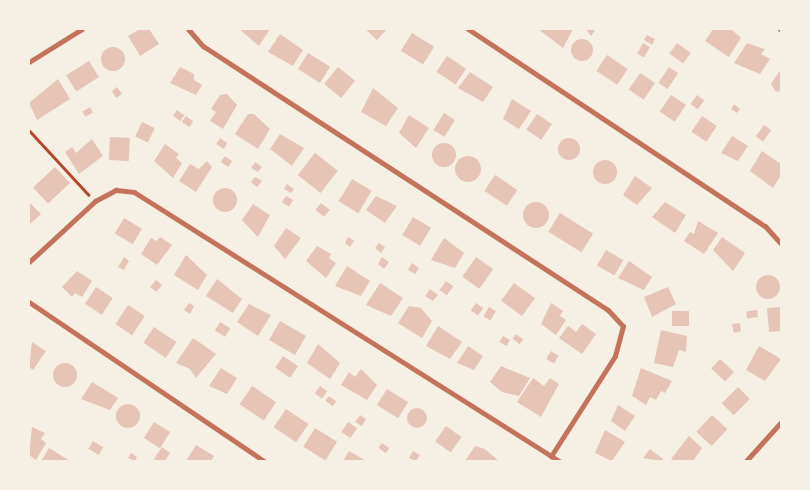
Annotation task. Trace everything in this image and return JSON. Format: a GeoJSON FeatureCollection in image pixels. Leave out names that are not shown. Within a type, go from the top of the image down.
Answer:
{"type":"FeatureCollection","features":[{"type":"Feature","properties":{"kind":"street"},"geometry":{"type":"LineString","coordinates":[[29,62],[82,29]]}},
{"type":"Feature","properties":{"kind":"street"},"geometry":{"type":"LineString","coordinates":[[188,29],[203,46],[608,310],[623,326],[615,356],[551,456]]}},
{"type":"Feature","properties":{"kind":"street"},"geometry":{"type":"LineString","coordinates":[[468,29],[765,226],[781,244]]}},
{"type":"Feature","properties":{"kind":"street"},"geometry":{"type":"LineString","coordinates":[[29,262],[95,201],[116,190],[134,192],[559,461]]}},
{"type":"Feature","properties":{"kind":"street"},"geometry":{"type":"LineString","coordinates":[[29,302],[264,461]]}},
{"type":"Feature","properties":{"kind":"street"},"geometry":{"type":"LineString","coordinates":[[746,461],[781,422]]}},
{"type":"Feature","properties":{"kind":"path"},"geometry":{"type":"LineString","coordinates":[[29,130],[95,201]]}},
{"type":"Feature","properties":{"kind":"building"},"geometry":{"type":"Polygon","coordinates":[[[140,29],[149,29],[159,44],[140,56],[128,36],[140,29]]]}},
{"type":"Feature","properties":{"kind":"building"},"geometry":{"type":"Polygon","coordinates":[[[239,29],[270,29],[259,46],[239,29]]]}},
{"type":"Feature","properties":{"kind":"building"},"geometry":{"type":"Polygon","coordinates":[[[365,29],[387,29],[377,40],[365,29]]]}},
{"type":"Feature","properties":{"kind":"building"},"geometry":{"type":"Polygon","coordinates":[[[538,29],[573,29],[563,48],[538,29]]]}},
{"type":"Feature","properties":{"kind":"building"},"geometry":{"type":"Polygon","coordinates":[[[586,29],[594,29],[595,30],[591,36],[586,29]]]}},
{"type":"Feature","properties":{"kind":"building"},"geometry":{"type":"Polygon","coordinates":[[[713,29],[731,29],[741,38],[729,57],[705,41],[713,29]]]}},
{"type":"Feature","properties":{"kind":"building"},"geometry":{"type":"Polygon","coordinates":[[[412,33],[434,47],[423,65],[401,51],[412,33]]]}},
{"type":"Feature","properties":{"kind":"building"},"geometry":{"type":"Polygon","coordinates":[[[280,34],[303,50],[293,66],[268,52],[280,34]]]}},
{"type":"Feature","properties":{"kind":"building"},"geometry":{"type":"Polygon","coordinates":[[[647,35],[655,39],[652,45],[644,40],[647,35]]]}},
{"type":"Feature","properties":{"kind":"building"},"geometry":{"type":"Polygon","coordinates":[[[578,39],[586,39],[593,46],[593,54],[586,61],[578,61],[571,54],[571,46],[578,39]]]}},
{"type":"Feature","properties":{"kind":"building"},"geometry":{"type":"Polygon","coordinates":[[[643,43],[650,47],[644,57],[637,53],[643,43]]]}},
{"type":"Feature","properties":{"kind":"building"},"geometry":{"type":"Polygon","coordinates":[[[677,43],[691,53],[683,64],[669,54],[677,43]]]}},
{"type":"Feature","properties":{"kind":"building"},"geometry":{"type":"Polygon","coordinates":[[[747,43],[765,49],[761,54],[770,59],[760,74],[734,63],[747,43]]]}},
{"type":"Feature","properties":{"kind":"building"},"geometry":{"type":"Polygon","coordinates":[[[113,47],[122,50],[125,59],[122,68],[113,71],[104,68],[101,59],[104,50],[113,47]]]}},
{"type":"Feature","properties":{"kind":"building"},"geometry":{"type":"Polygon","coordinates":[[[308,53],[330,67],[320,83],[298,69],[308,53]]]}},
{"type":"Feature","properties":{"kind":"building"},"geometry":{"type":"Polygon","coordinates":[[[607,55],[628,69],[617,85],[596,71],[607,55]]]}},
{"type":"Feature","properties":{"kind":"building"},"geometry":{"type":"Polygon","coordinates":[[[447,56],[466,69],[455,85],[436,72],[447,56]]]}},
{"type":"Feature","properties":{"kind":"building"},"geometry":{"type":"Polygon","coordinates":[[[89,61],[99,77],[76,91],[66,75],[89,61]]]}},
{"type":"Feature","properties":{"kind":"building"},"geometry":{"type":"Polygon","coordinates":[[[180,67],[194,74],[194,80],[202,85],[196,95],[170,83],[180,67]]]}},
{"type":"Feature","properties":{"kind":"building"},"geometry":{"type":"Polygon","coordinates":[[[338,67],[355,81],[341,98],[324,84],[338,67]]]}},
{"type":"Feature","properties":{"kind":"building"},"geometry":{"type":"Polygon","coordinates":[[[669,67],[678,73],[667,89],[658,83],[669,67]]]}},
{"type":"Feature","properties":{"kind":"building"},"geometry":{"type":"Polygon","coordinates":[[[781,69],[781,91],[776,92],[771,84],[781,69]]]}},
{"type":"Feature","properties":{"kind":"building"},"geometry":{"type":"Polygon","coordinates":[[[470,72],[493,87],[483,102],[458,88],[470,72]]]}},
{"type":"Feature","properties":{"kind":"building"},"geometry":{"type":"Polygon","coordinates":[[[640,73],[655,83],[644,100],[629,90],[640,73]]]}},
{"type":"Feature","properties":{"kind":"building"},"geometry":{"type":"Polygon","coordinates":[[[58,79],[70,99],[37,120],[29,103],[58,79]]]}},
{"type":"Feature","properties":{"kind":"building"},"geometry":{"type":"Polygon","coordinates":[[[117,87],[122,94],[116,98],[112,91],[117,87]]]}},
{"type":"Feature","properties":{"kind":"building"},"geometry":{"type":"Polygon","coordinates":[[[373,88],[398,108],[386,126],[361,112],[373,88]]]}},
{"type":"Feature","properties":{"kind":"building"},"geometry":{"type":"Polygon","coordinates":[[[227,94],[237,105],[223,129],[210,121],[216,112],[211,109],[220,95],[227,94]]]}},
{"type":"Feature","properties":{"kind":"building"},"geometry":{"type":"Polygon","coordinates":[[[671,95],[686,105],[675,122],[660,112],[671,95]]]}},
{"type":"Feature","properties":{"kind":"building"},"geometry":{"type":"Polygon","coordinates":[[[697,95],[704,100],[698,109],[691,104],[697,95]]]}},
{"type":"Feature","properties":{"kind":"building"},"geometry":{"type":"Polygon","coordinates":[[[512,99],[531,111],[519,129],[503,119],[512,99]]]}},
{"type":"Feature","properties":{"kind":"building"},"geometry":{"type":"Polygon","coordinates":[[[734,104],[740,109],[737,113],[731,109],[734,104]]]}},
{"type":"Feature","properties":{"kind":"building"},"geometry":{"type":"Polygon","coordinates":[[[90,107],[93,112],[85,117],[82,112],[90,107]]]}},
{"type":"Feature","properties":{"kind":"building"},"geometry":{"type":"Polygon","coordinates":[[[177,110],[184,115],[180,121],[173,116],[177,110]]]}},
{"type":"Feature","properties":{"kind":"building"},"geometry":{"type":"Polygon","coordinates":[[[444,113],[455,120],[444,137],[433,130],[444,113]]]}},
{"type":"Feature","properties":{"kind":"building"},"geometry":{"type":"Polygon","coordinates":[[[248,114],[254,114],[270,129],[258,149],[235,134],[248,114]]]}},
{"type":"Feature","properties":{"kind":"building"},"geometry":{"type":"Polygon","coordinates":[[[537,114],[552,124],[541,140],[526,130],[537,114]]]}},
{"type":"Feature","properties":{"kind":"building"},"geometry":{"type":"Polygon","coordinates":[[[409,115],[429,128],[416,148],[399,133],[409,115]]]}},
{"type":"Feature","properties":{"kind":"building"},"geometry":{"type":"Polygon","coordinates":[[[186,116],[193,121],[189,127],[182,122],[186,116]]]}},
{"type":"Feature","properties":{"kind":"building"},"geometry":{"type":"Polygon","coordinates":[[[702,116],[717,126],[706,142],[691,132],[702,116]]]}},
{"type":"Feature","properties":{"kind":"building"},"geometry":{"type":"Polygon","coordinates":[[[142,122],[155,128],[148,142],[135,137],[142,122]]]}},
{"type":"Feature","properties":{"kind":"building"},"geometry":{"type":"Polygon","coordinates":[[[764,125],[771,130],[763,142],[756,136],[764,125]]]}},
{"type":"Feature","properties":{"kind":"building"},"geometry":{"type":"Polygon","coordinates":[[[280,134],[304,148],[292,166],[270,149],[280,134]]]}},
{"type":"Feature","properties":{"kind":"building"},"geometry":{"type":"Polygon","coordinates":[[[732,136],[748,146],[738,161],[721,153],[732,136]]]}},
{"type":"Feature","properties":{"kind":"building"},"geometry":{"type":"Polygon","coordinates":[[[110,137],[130,138],[129,161],[109,160],[110,137]]]}},
{"type":"Feature","properties":{"kind":"building"},"geometry":{"type":"Polygon","coordinates":[[[220,138],[227,143],[224,149],[216,144],[220,138]]]}},
{"type":"Feature","properties":{"kind":"building"},"geometry":{"type":"Polygon","coordinates":[[[569,138],[577,141],[580,149],[577,157],[569,160],[561,157],[558,149],[561,141],[569,138]]]}},
{"type":"Feature","properties":{"kind":"building"},"geometry":{"type":"Polygon","coordinates":[[[92,139],[103,156],[79,174],[65,152],[72,147],[76,153],[92,139]]]}},
{"type":"Feature","properties":{"kind":"building"},"geometry":{"type":"Polygon","coordinates":[[[444,143],[449,144],[455,150],[455,160],[449,166],[444,167],[439,166],[433,160],[432,155],[433,150],[439,144],[444,143]]]}},
{"type":"Feature","properties":{"kind":"building"},"geometry":{"type":"Polygon","coordinates":[[[165,144],[179,154],[176,158],[182,163],[173,178],[154,161],[165,144]]]}},
{"type":"Feature","properties":{"kind":"building"},"geometry":{"type":"Polygon","coordinates":[[[762,151],[781,164],[781,175],[773,188],[750,171],[762,151]]]}},
{"type":"Feature","properties":{"kind":"building"},"geometry":{"type":"Polygon","coordinates":[[[315,153],[338,171],[321,193],[298,175],[315,153]]]}},
{"type":"Feature","properties":{"kind":"building"},"geometry":{"type":"Polygon","coordinates":[[[225,156],[232,161],[228,167],[221,162],[225,156]]]}},
{"type":"Feature","properties":{"kind":"building"},"geometry":{"type":"Polygon","coordinates":[[[468,156],[477,160],[481,169],[477,178],[468,182],[459,178],[455,169],[459,160],[468,156]]]}},
{"type":"Feature","properties":{"kind":"building"},"geometry":{"type":"Polygon","coordinates":[[[605,160],[613,164],[617,172],[613,180],[605,184],[597,180],[593,172],[597,164],[605,160]]]}},
{"type":"Feature","properties":{"kind":"building"},"geometry":{"type":"Polygon","coordinates":[[[207,161],[212,167],[196,192],[179,181],[190,164],[199,169],[207,161]]]}},
{"type":"Feature","properties":{"kind":"building"},"geometry":{"type":"Polygon","coordinates":[[[255,162],[262,167],[258,172],[251,168],[255,162]]]}},
{"type":"Feature","properties":{"kind":"building"},"geometry":{"type":"Polygon","coordinates":[[[55,167],[70,183],[48,204],[33,187],[55,167]]]}},
{"type":"Feature","properties":{"kind":"building"},"geometry":{"type":"Polygon","coordinates":[[[495,175],[517,190],[507,206],[484,191],[495,175]]]}},
{"type":"Feature","properties":{"kind":"building"},"geometry":{"type":"Polygon","coordinates":[[[635,176],[652,188],[637,205],[623,195],[635,176]]]}},
{"type":"Feature","properties":{"kind":"building"},"geometry":{"type":"Polygon","coordinates":[[[255,177],[262,181],[257,187],[251,182],[255,177]]]}},
{"type":"Feature","properties":{"kind":"building"},"geometry":{"type":"Polygon","coordinates":[[[352,179],[372,191],[358,213],[339,201],[352,179]]]}},
{"type":"Feature","properties":{"kind":"building"},"geometry":{"type":"Polygon","coordinates":[[[287,184],[294,189],[291,193],[284,189],[287,184]]]}},
{"type":"Feature","properties":{"kind":"building"},"geometry":{"type":"Polygon","coordinates":[[[225,188],[233,192],[237,200],[233,208],[225,212],[217,208],[213,200],[217,192],[225,188]]]}},
{"type":"Feature","properties":{"kind":"building"},"geometry":{"type":"Polygon","coordinates":[[[286,196],[293,200],[289,207],[282,202],[286,196]]]}},
{"type":"Feature","properties":{"kind":"building"},"geometry":{"type":"Polygon","coordinates":[[[376,196],[397,206],[385,223],[366,210],[376,196]]]}},
{"type":"Feature","properties":{"kind":"building"},"geometry":{"type":"Polygon","coordinates":[[[29,202],[41,214],[29,225],[29,202]]]}},
{"type":"Feature","properties":{"kind":"building"},"geometry":{"type":"Polygon","coordinates":[[[536,202],[545,206],[549,215],[545,224],[536,228],[527,224],[523,215],[527,206],[536,202]]]}},
{"type":"Feature","properties":{"kind":"building"},"geometry":{"type":"Polygon","coordinates":[[[665,202],[686,215],[675,233],[652,217],[665,202]]]}},
{"type":"Feature","properties":{"kind":"building"},"geometry":{"type":"Polygon","coordinates":[[[321,203],[330,210],[324,217],[315,210],[321,203]]]}},
{"type":"Feature","properties":{"kind":"building"},"geometry":{"type":"Polygon","coordinates":[[[253,204],[270,215],[258,237],[242,220],[253,204]]]}},
{"type":"Feature","properties":{"kind":"building"},"geometry":{"type":"Polygon","coordinates":[[[560,213],[593,234],[581,252],[548,232],[560,213]]]}},
{"type":"Feature","properties":{"kind":"building"},"geometry":{"type":"Polygon","coordinates":[[[413,217],[431,228],[420,246],[402,235],[413,217]]]}},
{"type":"Feature","properties":{"kind":"building"},"geometry":{"type":"Polygon","coordinates":[[[124,218],[142,229],[133,244],[115,233],[124,218]]]}},
{"type":"Feature","properties":{"kind":"building"},"geometry":{"type":"Polygon","coordinates":[[[698,221],[718,233],[704,254],[684,241],[690,232],[694,234],[698,221]]]}},
{"type":"Feature","properties":{"kind":"building"},"geometry":{"type":"Polygon","coordinates":[[[286,228],[301,238],[285,259],[274,246],[286,228]]]}},
{"type":"Feature","properties":{"kind":"building"},"geometry":{"type":"Polygon","coordinates":[[[160,237],[172,245],[157,265],[141,254],[151,238],[157,241],[160,237]]]}},
{"type":"Feature","properties":{"kind":"building"},"geometry":{"type":"Polygon","coordinates":[[[348,237],[354,241],[350,247],[345,243],[348,237]]]}},
{"type":"Feature","properties":{"kind":"building"},"geometry":{"type":"Polygon","coordinates":[[[722,237],[745,253],[733,271],[713,250],[722,237]]]}},
{"type":"Feature","properties":{"kind":"building"},"geometry":{"type":"Polygon","coordinates":[[[444,238],[464,253],[455,268],[431,260],[444,238]]]}},
{"type":"Feature","properties":{"kind":"building"},"geometry":{"type":"Polygon","coordinates":[[[379,243],[385,247],[381,253],[375,248],[379,243]]]}},
{"type":"Feature","properties":{"kind":"building"},"geometry":{"type":"Polygon","coordinates":[[[317,246],[331,254],[329,258],[336,263],[326,278],[306,261],[317,246]]]}},
{"type":"Feature","properties":{"kind":"building"},"geometry":{"type":"Polygon","coordinates":[[[606,250],[623,260],[614,276],[597,266],[606,250]]]}},
{"type":"Feature","properties":{"kind":"building"},"geometry":{"type":"Polygon","coordinates":[[[186,255],[207,275],[198,290],[174,275],[186,255]]]}},
{"type":"Feature","properties":{"kind":"building"},"geometry":{"type":"Polygon","coordinates":[[[124,257],[129,261],[124,270],[118,267],[124,257]]]}},
{"type":"Feature","properties":{"kind":"building"},"geometry":{"type":"Polygon","coordinates":[[[382,257],[389,262],[384,269],[378,264],[382,257]]]}},
{"type":"Feature","properties":{"kind":"building"},"geometry":{"type":"Polygon","coordinates":[[[476,257],[493,269],[479,289],[462,277],[476,257]]]}},
{"type":"Feature","properties":{"kind":"building"},"geometry":{"type":"Polygon","coordinates":[[[629,261],[652,277],[644,290],[618,278],[629,261]]]}},
{"type":"Feature","properties":{"kind":"building"},"geometry":{"type":"Polygon","coordinates":[[[412,263],[419,268],[415,274],[408,270],[412,263]]]}},
{"type":"Feature","properties":{"kind":"building"},"geometry":{"type":"Polygon","coordinates":[[[347,266],[370,281],[361,296],[335,286],[347,266]]]}},
{"type":"Feature","properties":{"kind":"building"},"geometry":{"type":"Polygon","coordinates":[[[77,271],[92,281],[82,297],[75,293],[72,297],[62,287],[77,271]]]}},
{"type":"Feature","properties":{"kind":"building"},"geometry":{"type":"Polygon","coordinates":[[[768,275],[776,279],[780,287],[776,295],[768,299],[760,295],[756,287],[760,279],[768,275]]]}},
{"type":"Feature","properties":{"kind":"building"},"geometry":{"type":"Polygon","coordinates":[[[217,279],[242,299],[233,313],[206,296],[217,279]]]}},
{"type":"Feature","properties":{"kind":"building"},"geometry":{"type":"Polygon","coordinates":[[[156,280],[162,285],[156,292],[150,287],[156,280]]]}},
{"type":"Feature","properties":{"kind":"building"},"geometry":{"type":"Polygon","coordinates":[[[446,281],[453,286],[447,295],[440,290],[446,281]]]}},
{"type":"Feature","properties":{"kind":"building"},"geometry":{"type":"Polygon","coordinates":[[[380,283],[403,298],[391,316],[366,305],[380,283]]]}},
{"type":"Feature","properties":{"kind":"building"},"geometry":{"type":"Polygon","coordinates":[[[514,283],[535,298],[522,316],[501,301],[514,283]]]}},
{"type":"Feature","properties":{"kind":"building"},"geometry":{"type":"Polygon","coordinates":[[[96,287],[113,298],[102,315],[85,304],[96,287]]]}},
{"type":"Feature","properties":{"kind":"building"},"geometry":{"type":"Polygon","coordinates":[[[668,287],[676,304],[652,317],[644,297],[668,287]]]}},
{"type":"Feature","properties":{"kind":"building"},"geometry":{"type":"Polygon","coordinates":[[[430,289],[438,295],[433,301],[425,296],[430,289]]]}},
{"type":"Feature","properties":{"kind":"building"},"geometry":{"type":"Polygon","coordinates":[[[189,303],[194,306],[190,314],[184,310],[189,303]]]}},
{"type":"Feature","properties":{"kind":"building"},"geometry":{"type":"Polygon","coordinates":[[[476,303],[483,308],[478,316],[471,310],[476,303]]]}},
{"type":"Feature","properties":{"kind":"building"},"geometry":{"type":"Polygon","coordinates":[[[551,303],[563,311],[560,316],[566,320],[556,335],[541,324],[551,303]]]}},
{"type":"Feature","properties":{"kind":"building"},"geometry":{"type":"Polygon","coordinates":[[[249,304],[271,315],[258,336],[237,322],[249,304]]]}},
{"type":"Feature","properties":{"kind":"building"},"geometry":{"type":"Polygon","coordinates":[[[128,305],[145,316],[132,335],[115,324],[128,305]]]}},
{"type":"Feature","properties":{"kind":"building"},"geometry":{"type":"Polygon","coordinates":[[[409,306],[421,308],[432,321],[422,338],[398,323],[409,306]]]}},
{"type":"Feature","properties":{"kind":"building"},"geometry":{"type":"Polygon","coordinates":[[[489,307],[496,311],[490,321],[484,317],[489,307]]]}},
{"type":"Feature","properties":{"kind":"building"},"geometry":{"type":"Polygon","coordinates":[[[781,307],[781,331],[769,332],[767,308],[781,307]]]}},
{"type":"Feature","properties":{"kind":"building"},"geometry":{"type":"Polygon","coordinates":[[[757,310],[758,317],[747,318],[746,312],[757,310]]]}},
{"type":"Feature","properties":{"kind":"building"},"geometry":{"type":"Polygon","coordinates":[[[672,311],[689,311],[689,326],[672,326],[672,311]]]}},
{"type":"Feature","properties":{"kind":"building"},"geometry":{"type":"Polygon","coordinates":[[[280,321],[306,336],[295,355],[269,340],[280,321]]]}},
{"type":"Feature","properties":{"kind":"building"},"geometry":{"type":"Polygon","coordinates":[[[220,322],[230,328],[225,337],[215,331],[220,322]]]}},
{"type":"Feature","properties":{"kind":"building"},"geometry":{"type":"Polygon","coordinates":[[[740,323],[741,331],[734,333],[732,324],[740,323]]]}},
{"type":"Feature","properties":{"kind":"building"},"geometry":{"type":"Polygon","coordinates":[[[582,324],[596,334],[582,354],[559,338],[568,326],[576,332],[582,324]]]}},
{"type":"Feature","properties":{"kind":"building"},"geometry":{"type":"Polygon","coordinates":[[[438,326],[462,342],[450,359],[426,346],[438,326]]]}},
{"type":"Feature","properties":{"kind":"building"},"geometry":{"type":"Polygon","coordinates":[[[154,327],[176,342],[166,358],[143,343],[154,327]]]}},
{"type":"Feature","properties":{"kind":"building"},"geometry":{"type":"Polygon","coordinates":[[[661,330],[687,336],[686,352],[679,350],[673,367],[654,363],[661,330]]]}},
{"type":"Feature","properties":{"kind":"building"},"geometry":{"type":"Polygon","coordinates":[[[516,334],[523,339],[520,344],[512,339],[516,334]]]}},
{"type":"Feature","properties":{"kind":"building"},"geometry":{"type":"Polygon","coordinates":[[[503,336],[510,340],[506,346],[500,342],[503,336]]]}},
{"type":"Feature","properties":{"kind":"building"},"geometry":{"type":"Polygon","coordinates":[[[193,338],[216,354],[196,378],[190,369],[176,363],[193,338]]]}},
{"type":"Feature","properties":{"kind":"building"},"geometry":{"type":"Polygon","coordinates":[[[32,342],[46,351],[33,370],[29,367],[32,342]]]}},
{"type":"Feature","properties":{"kind":"building"},"geometry":{"type":"Polygon","coordinates":[[[318,344],[340,363],[330,379],[307,363],[318,344]]]}},
{"type":"Feature","properties":{"kind":"building"},"geometry":{"type":"Polygon","coordinates":[[[468,346],[483,356],[474,370],[457,363],[468,346]]]}},
{"type":"Feature","properties":{"kind":"building"},"geometry":{"type":"Polygon","coordinates":[[[759,346],[781,359],[765,381],[746,370],[759,346]]]}},
{"type":"Feature","properties":{"kind":"building"},"geometry":{"type":"Polygon","coordinates":[[[551,351],[559,356],[554,363],[546,359],[551,351]]]}},
{"type":"Feature","properties":{"kind":"building"},"geometry":{"type":"Polygon","coordinates":[[[283,356],[298,366],[290,378],[275,368],[283,356]]]}},
{"type":"Feature","properties":{"kind":"building"},"geometry":{"type":"Polygon","coordinates":[[[720,359],[734,372],[725,381],[711,369],[720,359]]]}},
{"type":"Feature","properties":{"kind":"building"},"geometry":{"type":"Polygon","coordinates":[[[65,363],[70,364],[76,370],[76,380],[70,386],[65,387],[60,386],[54,380],[53,375],[54,370],[60,364],[65,363]]]}},
{"type":"Feature","properties":{"kind":"building"},"geometry":{"type":"Polygon","coordinates":[[[501,366],[530,378],[519,396],[502,392],[490,382],[501,366]]]}},
{"type":"Feature","properties":{"kind":"building"},"geometry":{"type":"Polygon","coordinates":[[[221,368],[237,378],[227,394],[209,386],[221,368]]]}},
{"type":"Feature","properties":{"kind":"building"},"geometry":{"type":"Polygon","coordinates":[[[641,368],[672,381],[665,393],[661,391],[656,400],[650,397],[646,405],[632,396],[641,368]]]}},
{"type":"Feature","properties":{"kind":"building"},"geometry":{"type":"Polygon","coordinates":[[[361,369],[377,385],[367,400],[341,385],[349,372],[355,377],[361,369]]]}},
{"type":"Feature","properties":{"kind":"building"},"geometry":{"type":"Polygon","coordinates":[[[533,378],[544,386],[550,378],[559,384],[541,417],[517,402],[533,378]]]}},
{"type":"Feature","properties":{"kind":"building"},"geometry":{"type":"Polygon","coordinates":[[[92,382],[118,398],[110,410],[81,399],[92,382]]]}},
{"type":"Feature","properties":{"kind":"building"},"geometry":{"type":"Polygon","coordinates":[[[252,386],[276,402],[264,420],[240,404],[252,386]]]}},
{"type":"Feature","properties":{"kind":"building"},"geometry":{"type":"Polygon","coordinates":[[[320,386],[327,391],[322,399],[315,393],[320,386]]]}},
{"type":"Feature","properties":{"kind":"building"},"geometry":{"type":"Polygon","coordinates":[[[738,387],[750,399],[734,415],[722,403],[738,387]]]}},
{"type":"Feature","properties":{"kind":"building"},"geometry":{"type":"Polygon","coordinates":[[[387,389],[408,402],[398,418],[377,405],[387,389]]]}},
{"type":"Feature","properties":{"kind":"building"},"geometry":{"type":"Polygon","coordinates":[[[329,396],[336,401],[333,406],[325,401],[329,396]]]}},
{"type":"Feature","properties":{"kind":"building"},"geometry":{"type":"Polygon","coordinates":[[[128,404],[137,407],[140,416],[137,425],[128,428],[119,425],[116,416],[119,407],[128,404]]]}},
{"type":"Feature","properties":{"kind":"building"},"geometry":{"type":"Polygon","coordinates":[[[618,405],[635,416],[625,431],[611,421],[618,405]]]}},
{"type":"Feature","properties":{"kind":"building"},"geometry":{"type":"Polygon","coordinates":[[[413,408],[421,408],[427,414],[427,422],[421,428],[413,428],[407,422],[407,414],[413,408]]]}},
{"type":"Feature","properties":{"kind":"building"},"geometry":{"type":"Polygon","coordinates":[[[286,409],[308,424],[296,442],[274,427],[286,409]]]}},
{"type":"Feature","properties":{"kind":"building"},"geometry":{"type":"Polygon","coordinates":[[[360,415],[366,419],[362,426],[355,422],[360,415]]]}},
{"type":"Feature","properties":{"kind":"building"},"geometry":{"type":"Polygon","coordinates":[[[712,415],[727,429],[712,446],[696,432],[712,415]]]}},
{"type":"Feature","properties":{"kind":"building"},"geometry":{"type":"Polygon","coordinates":[[[154,422],[170,432],[160,448],[144,438],[154,422]]]}},
{"type":"Feature","properties":{"kind":"building"},"geometry":{"type":"Polygon","coordinates":[[[348,422],[357,428],[350,438],[341,432],[348,422]]]}},
{"type":"Feature","properties":{"kind":"building"},"geometry":{"type":"Polygon","coordinates":[[[446,426],[462,437],[451,452],[435,442],[446,426]]]}},
{"type":"Feature","properties":{"kind":"building"},"geometry":{"type":"Polygon","coordinates":[[[32,427],[45,433],[41,439],[46,443],[36,460],[29,455],[32,427]]]}},
{"type":"Feature","properties":{"kind":"building"},"geometry":{"type":"Polygon","coordinates":[[[315,428],[337,442],[325,460],[303,447],[315,428]]]}},
{"type":"Feature","properties":{"kind":"building"},"geometry":{"type":"Polygon","coordinates":[[[605,430],[625,442],[612,461],[595,453],[605,430]]]}},
{"type":"Feature","properties":{"kind":"building"},"geometry":{"type":"Polygon","coordinates":[[[689,436],[702,448],[693,461],[674,461],[671,459],[689,436]]]}},
{"type":"Feature","properties":{"kind":"building"},"geometry":{"type":"Polygon","coordinates":[[[93,441],[103,447],[99,455],[88,449],[93,441]]]}},
{"type":"Feature","properties":{"kind":"building"},"geometry":{"type":"Polygon","coordinates":[[[382,443],[389,448],[386,453],[378,448],[382,443]]]}},
{"type":"Feature","properties":{"kind":"building"},"geometry":{"type":"Polygon","coordinates":[[[196,445],[214,456],[211,461],[186,461],[196,445]]]}},
{"type":"Feature","properties":{"kind":"building"},"geometry":{"type":"Polygon","coordinates":[[[475,446],[485,449],[499,461],[465,461],[475,446]]]}},
{"type":"Feature","properties":{"kind":"building"},"geometry":{"type":"Polygon","coordinates":[[[162,447],[170,453],[165,461],[157,461],[154,459],[162,447]]]}},
{"type":"Feature","properties":{"kind":"building"},"geometry":{"type":"Polygon","coordinates":[[[49,448],[70,461],[41,461],[49,448]]]}},
{"type":"Feature","properties":{"kind":"building"},"geometry":{"type":"Polygon","coordinates":[[[650,449],[663,459],[661,461],[643,458],[650,449]]]}},
{"type":"Feature","properties":{"kind":"building"},"geometry":{"type":"Polygon","coordinates":[[[349,451],[366,461],[343,461],[349,451]]]}},
{"type":"Feature","properties":{"kind":"building"},"geometry":{"type":"Polygon","coordinates":[[[413,451],[420,455],[416,461],[409,458],[413,451]]]}},
{"type":"Feature","properties":{"kind":"building"},"geometry":{"type":"Polygon","coordinates":[[[131,453],[137,457],[135,461],[128,458],[131,453]]]}}]}
